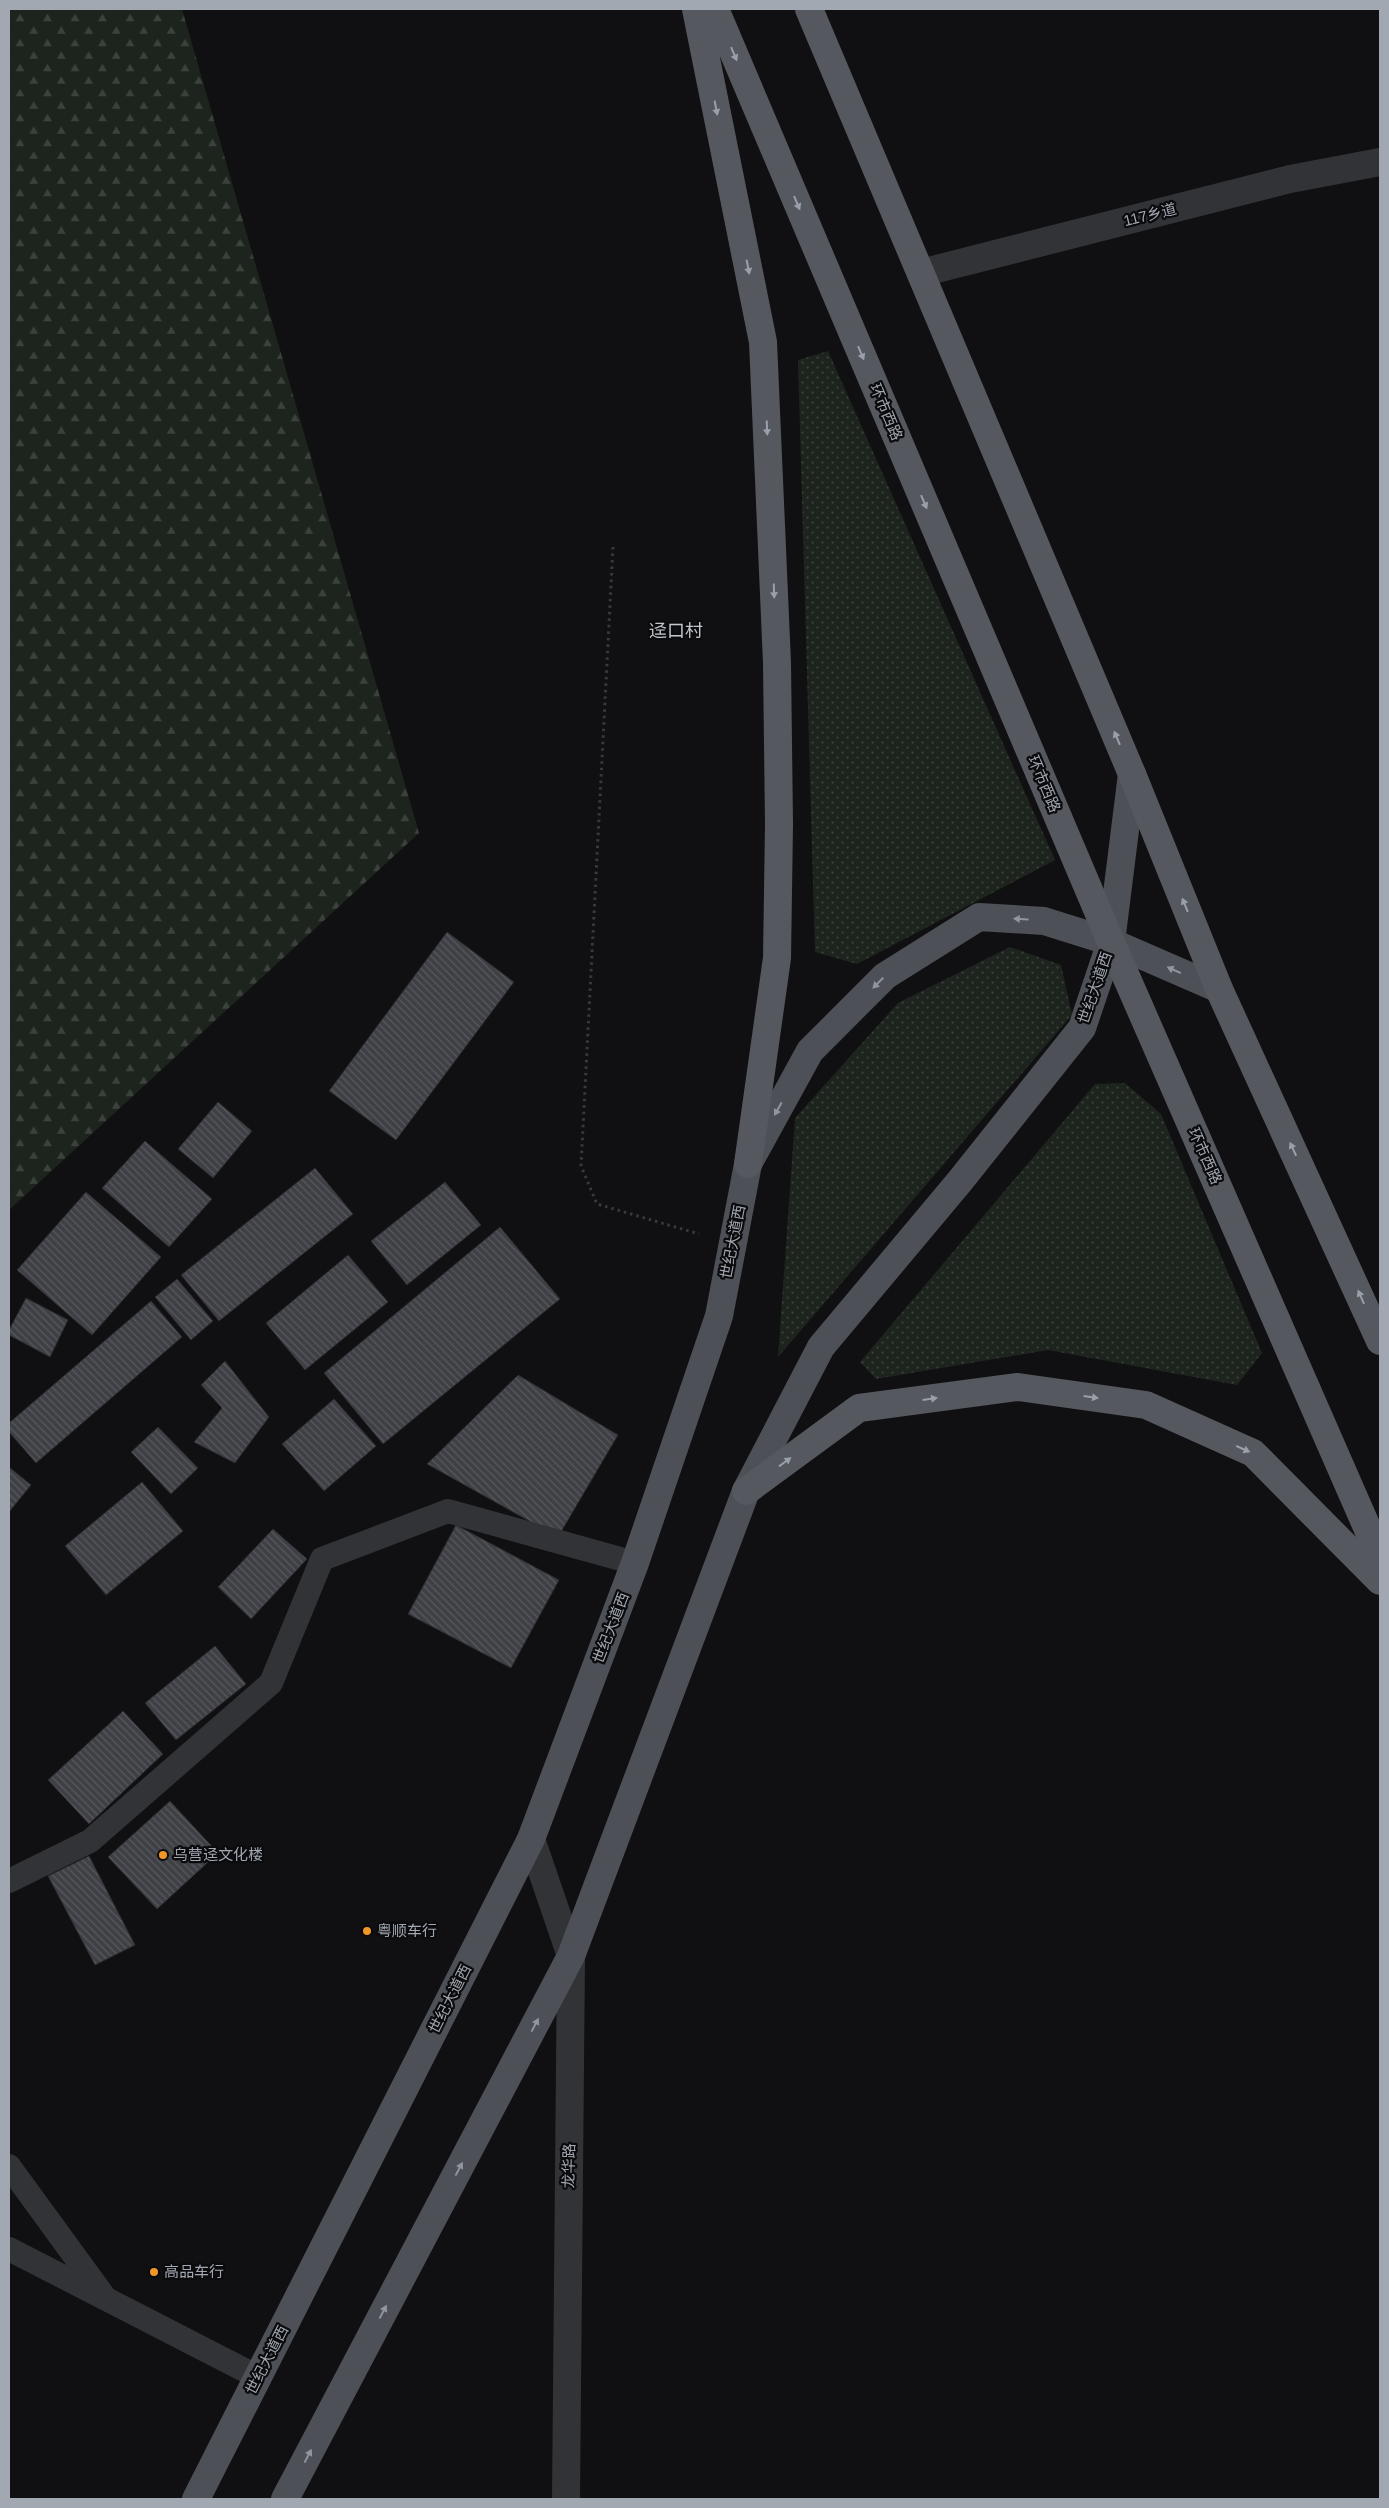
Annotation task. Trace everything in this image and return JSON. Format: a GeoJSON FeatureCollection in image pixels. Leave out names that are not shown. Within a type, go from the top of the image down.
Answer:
{"type":"FeatureCollection","features":[{"type":"Feature","properties":{"kind":"highway"},"geometry":{"type":"LineString","coordinates":[[696,9],[763,342],[764,361],[777,663],[779,824],[777,958],[748,1164]]}},
{"type":"Feature","properties":{"kind":"highway","name":"环市西路"},"geometry":{"type":"LineString","coordinates":[[714,9],[1111,942],[1380,1557]]}},
{"type":"Feature","properties":{"kind":"highway"},"geometry":{"type":"LineString","coordinates":[[809,9],[1132,774],[1219,990],[1380,1342]]}},
{"type":"Feature","properties":{"kind":"highway"},"geometry":{"type":"LineString","coordinates":[[746,1491],[859,1408],[1018,1387],[1146,1405],[1254,1454],[1380,1581]]}},
{"type":"Feature","properties":{"kind":"main road","name":"世纪大道西"},"geometry":{"type":"LineString","coordinates":[[285,2499],[571,1956],[746,1491],[821,1347],[960,1181],[1082,1028],[1111,942],[1132,774]]}},
{"type":"Feature","properties":{"kind":"main road","name":"世纪大道西"},"geometry":{"type":"LineString","coordinates":[[196,2499],[531,1839],[635,1563],[718,1316],[748,1164],[810,1051],[885,976],[979,917],[1044,921],[1111,942],[1219,990]]}},
{"type":"Feature","properties":{"kind":"street","name":"117乡道"},"geometry":{"type":"LineString","coordinates":[[921,273],[1290,179],[1380,162]]}},
{"type":"Feature","properties":{"kind":"street","name":"龙华路"},"geometry":{"type":"LineString","coordinates":[[531,1839],[571,1956],[566,2499]]}},
{"type":"Feature","properties":{"kind":"lane"},"geometry":{"type":"LineString","coordinates":[[9,1881],[90,1841],[272,1683],[322,1559],[448,1511],[635,1563]]}},
{"type":"Feature","properties":{"kind":"lane"},"geometry":{"type":"LineString","coordinates":[[9,2166],[106,2298]]}},
{"type":"Feature","properties":{"kind":"lane"},"geometry":{"type":"LineString","coordinates":[[9,2249],[258,2377]]}},
{"type":"Feature","properties":{"kind":"path"},"geometry":{"type":"LineString","coordinates":[[613,547],[581,1166],[597,1204],[733,1244]]}},
{"type":"Feature","properties":{"kind":"green space"},"geometry":{"type":"Polygon","coordinates":[[[9,9],[182,9],[419,833],[9,1210],[9,9]]]}},
{"type":"Feature","properties":{"kind":"green space"},"geometry":{"type":"Polygon","coordinates":[[[828,351],[1055,860],[857,964],[815,952],[798,360],[828,351]]]}},
{"type":"Feature","properties":{"kind":"green space"},"geometry":{"type":"Polygon","coordinates":[[[1010,947],[1061,965],[1072,1015],[778,1357],[795,1118],[898,1003],[1010,947]]]}},
{"type":"Feature","properties":{"kind":"green space"},"geometry":{"type":"Polygon","coordinates":[[[1125,1083],[1161,1114],[1262,1353],[1237,1385],[1048,1350],[876,1379],[860,1362],[1095,1084],[1125,1083]]]}},
{"type":"Feature","properties":{"kind":"building"},"geometry":{"type":"Polygon","coordinates":[[[447,932],[514,982],[396,1140],[329,1091],[447,932]]]}},
{"type":"Feature","properties":{"kind":"building"},"geometry":{"type":"Polygon","coordinates":[[[218,1102],[252,1131],[213,1178],[178,1149],[218,1102]]]}},
{"type":"Feature","properties":{"kind":"building"},"geometry":{"type":"Polygon","coordinates":[[[145,1141],[212,1199],[169,1247],[102,1188],[145,1141]]]}},
{"type":"Feature","properties":{"kind":"building"},"geometry":{"type":"Polygon","coordinates":[[[315,1168],[353,1214],[219,1321],[181,1275],[315,1168]]]}},
{"type":"Feature","properties":{"kind":"building"},"geometry":{"type":"Polygon","coordinates":[[[445,1182],[481,1225],[407,1285],[371,1241],[445,1182]]]}},
{"type":"Feature","properties":{"kind":"building"},"geometry":{"type":"Polygon","coordinates":[[[86,1192],[161,1257],[92,1335],[17,1270],[86,1192]]]}},
{"type":"Feature","properties":{"kind":"building"},"geometry":{"type":"Polygon","coordinates":[[[500,1227],[560,1299],[383,1444],[324,1373],[500,1227]]]}},
{"type":"Feature","properties":{"kind":"building"},"geometry":{"type":"Polygon","coordinates":[[[348,1255],[388,1302],[305,1370],[266,1323],[348,1255]]]}},
{"type":"Feature","properties":{"kind":"building"},"geometry":{"type":"Polygon","coordinates":[[[177,1279],[213,1321],[191,1340],[155,1297],[177,1279]]]}},
{"type":"Feature","properties":{"kind":"building"},"geometry":{"type":"Polygon","coordinates":[[[26,1298],[68,1320],[50,1357],[9,1335],[9,1330],[26,1298]]]}},
{"type":"Feature","properties":{"kind":"building"},"geometry":{"type":"Polygon","coordinates":[[[151,1301],[182,1337],[36,1463],[9,1432],[9,1423],[151,1301]]]}},
{"type":"Feature","properties":{"kind":"building"},"geometry":{"type":"Polygon","coordinates":[[[225,1361],[269,1417],[235,1463],[194,1442],[222,1408],[201,1385],[225,1361]]]}},
{"type":"Feature","properties":{"kind":"building"},"geometry":{"type":"Polygon","coordinates":[[[518,1375],[618,1435],[558,1537],[427,1464],[518,1375]]]}},
{"type":"Feature","properties":{"kind":"building"},"geometry":{"type":"Polygon","coordinates":[[[334,1399],[376,1446],[324,1491],[282,1444],[334,1399]]]}},
{"type":"Feature","properties":{"kind":"building"},"geometry":{"type":"Polygon","coordinates":[[[158,1427],[198,1468],[171,1494],[131,1452],[158,1427]]]}},
{"type":"Feature","properties":{"kind":"building"},"geometry":{"type":"Polygon","coordinates":[[[9,1467],[31,1485],[9,1512],[9,1467]]]}},
{"type":"Feature","properties":{"kind":"building"},"geometry":{"type":"Polygon","coordinates":[[[142,1482],[183,1531],[106,1595],[65,1546],[142,1482]]]}},
{"type":"Feature","properties":{"kind":"building"},"geometry":{"type":"Polygon","coordinates":[[[456,1525],[559,1580],[511,1668],[408,1614],[456,1525]]]}},
{"type":"Feature","properties":{"kind":"building"},"geometry":{"type":"Polygon","coordinates":[[[273,1529],[307,1559],[251,1619],[218,1587],[273,1529]]]}},
{"type":"Feature","properties":{"kind":"building"},"geometry":{"type":"Polygon","coordinates":[[[215,1646],[246,1684],[176,1740],[145,1703],[215,1646]]]}},
{"type":"Feature","properties":{"kind":"building"},"geometry":{"type":"Polygon","coordinates":[[[123,1711],[163,1754],[89,1824],[48,1780],[123,1711]]]}},
{"type":"Feature","properties":{"kind":"building","name":"乌营迳文化楼"},"geometry":{"type":"Polygon","coordinates":[[[170,1801],[218,1853],[157,1909],[108,1857],[170,1801]]]}},
{"type":"Feature","properties":{"kind":"building"},"geometry":{"type":"Polygon","coordinates":[[[89,1856],[135,1945],[95,1965],[48,1876],[89,1856]]]}},
{"type":"Feature","properties":{"kind":"place","name":"乌营迳文化楼"},"geometry":{"type":"Point","coordinates":[163,1855]}},
{"type":"Feature","properties":{"kind":"place","name":"粤顺车行"},"geometry":{"type":"Point","coordinates":[367,1931]}},
{"type":"Feature","properties":{"kind":"place","name":"高品车行"},"geometry":{"type":"Point","coordinates":[154,2272]}},
{"type":"Feature","properties":{"kind":"district","name":"迳口村"},"geometry":{"type":"Point","coordinates":[676,631]}}]}
